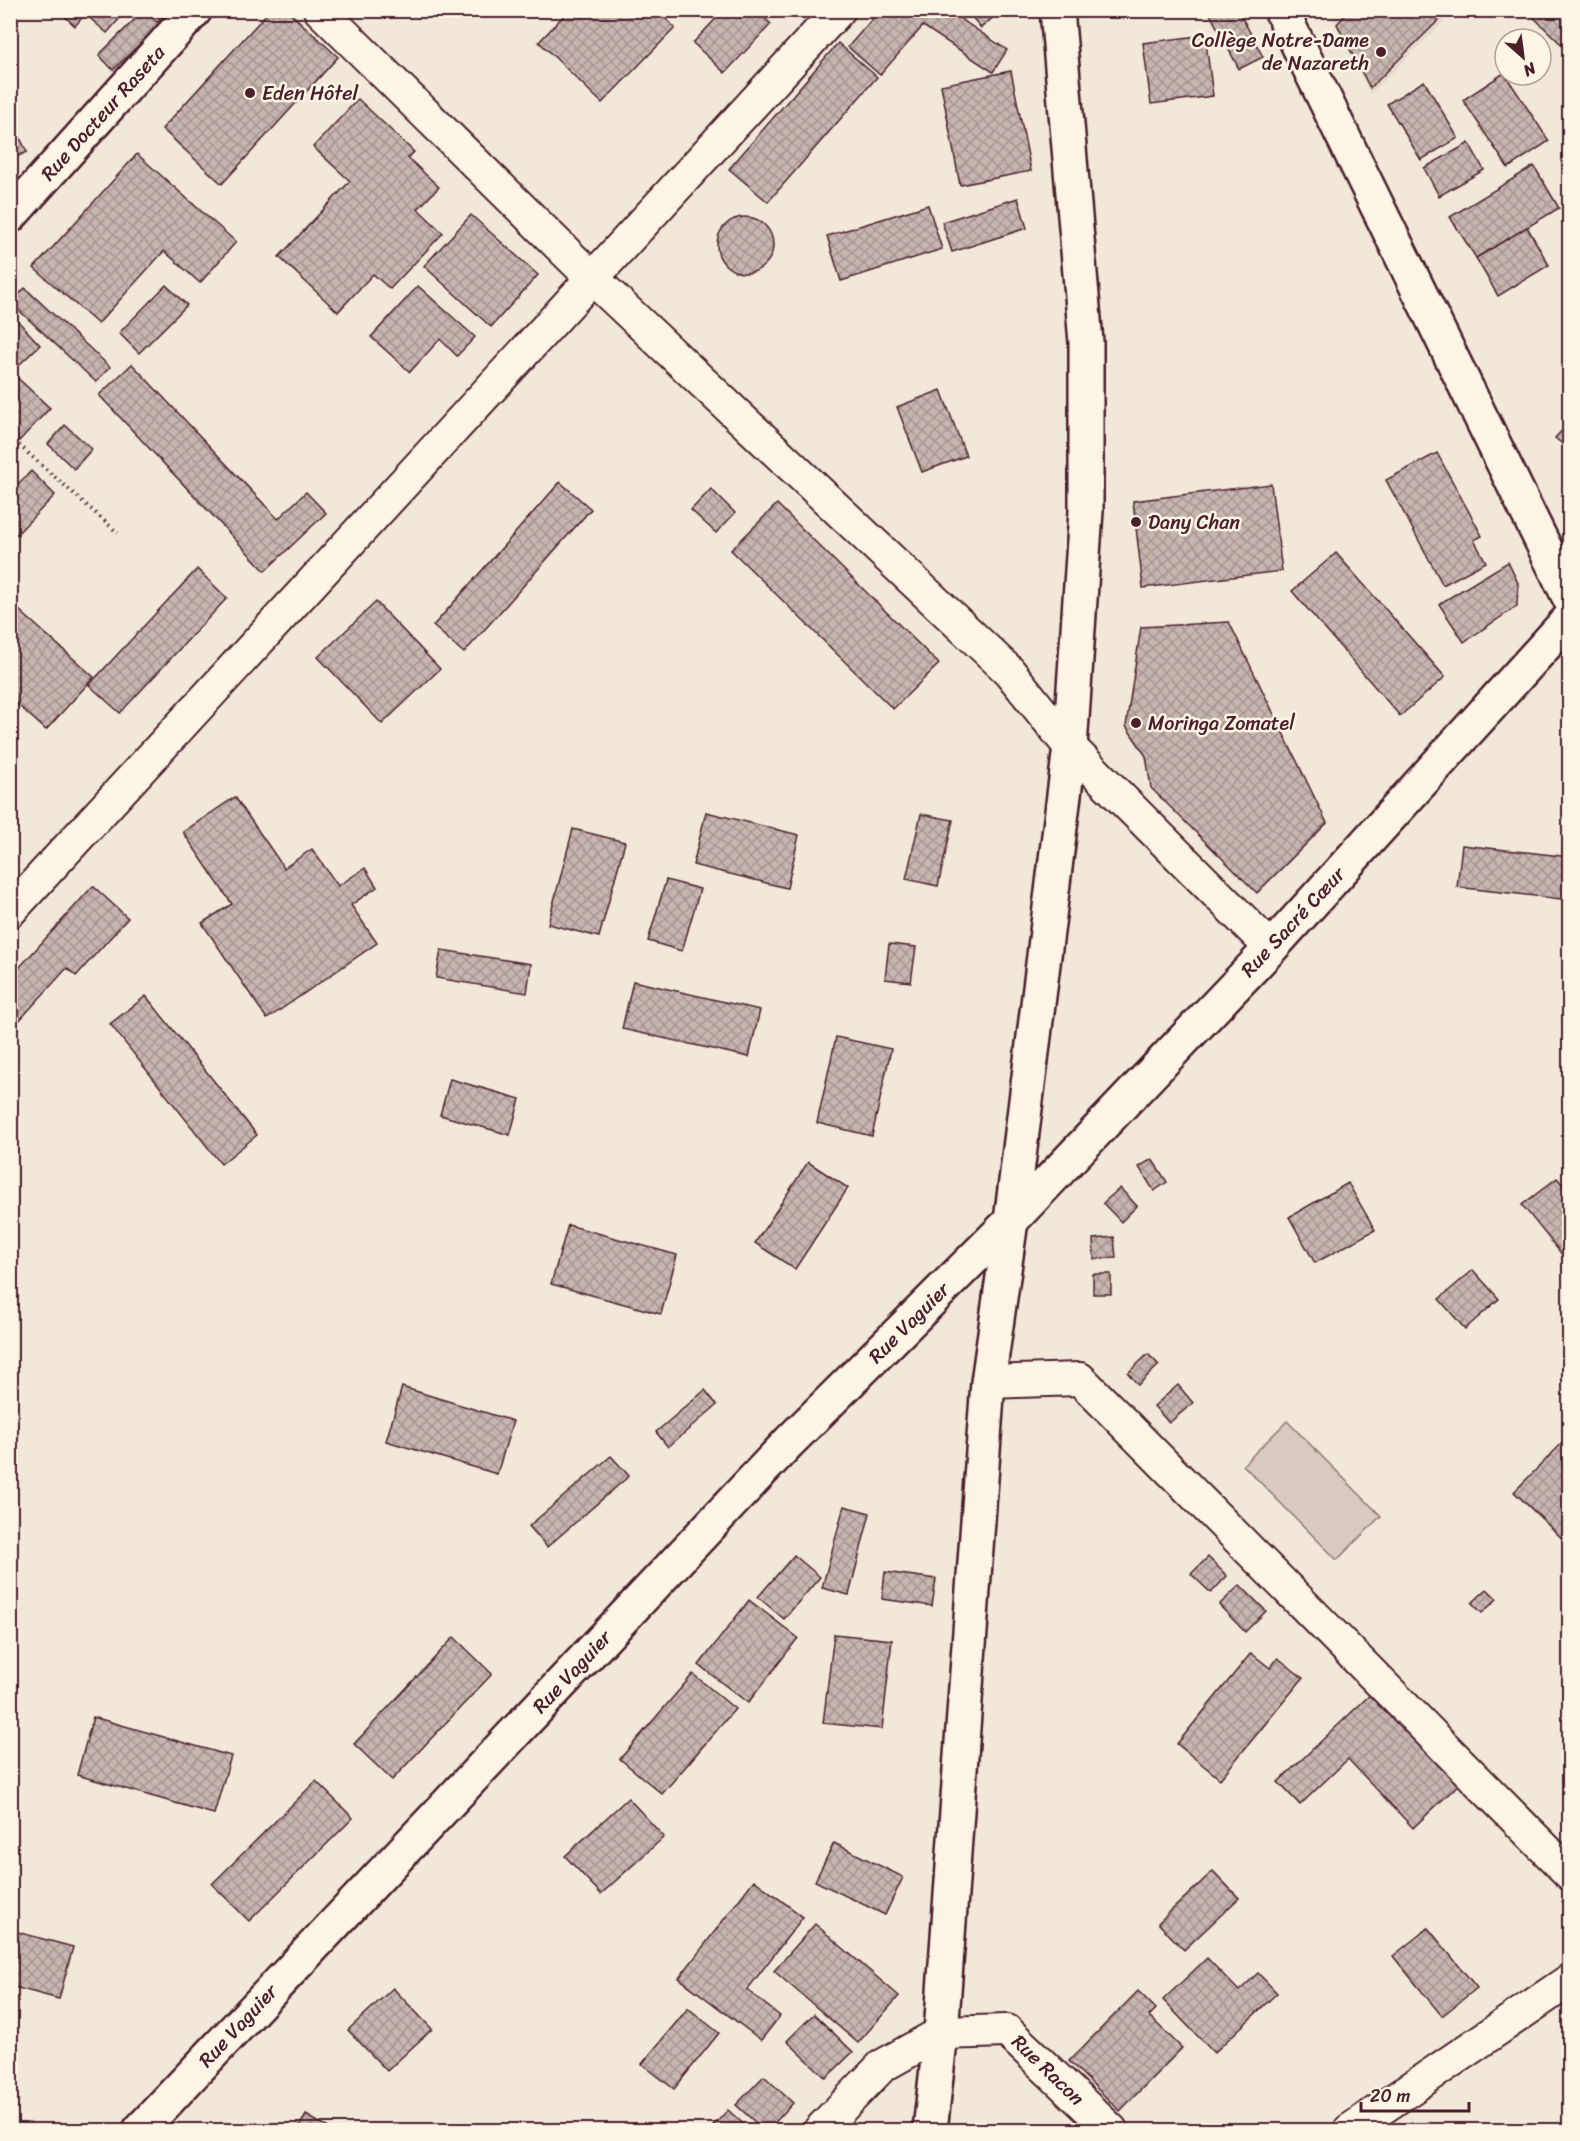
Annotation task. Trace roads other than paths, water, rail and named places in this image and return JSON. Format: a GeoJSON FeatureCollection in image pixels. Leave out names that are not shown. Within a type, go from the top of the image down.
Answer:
{"type":"FeatureCollection","features":[{"type":"Feature","properties":{"kind":"street","name":"Rue Docteur Raseta"},"geometry":{"type":"LineString","coordinates":[[10,216],[195,10]]}},
{"type":"Feature","properties":{"kind":"street"},"geometry":{"type":"LineString","coordinates":[[320,10],[591,277],[1009,671],[1070,747],[1271,948]]}},
{"type":"Feature","properties":{"kind":"street"},"geometry":{"type":"LineString","coordinates":[[10,911],[838,10]]}},
{"type":"Feature","properties":{"kind":"street"},"geometry":{"type":"LineString","coordinates":[[930,2130],[941,2033],[988,1382],[1011,1221],[1070,747],[1086,511],[1086,342],[1057,10]]}},
{"type":"Feature","properties":{"kind":"street"},"geometry":{"type":"LineString","coordinates":[[1281,10],[1569,599]]}},
{"type":"Feature","properties":{"kind":"street","name":"Rue Sacré Cœur"},"geometry":{"type":"LineString","coordinates":[[1011,1221],[1271,948],[1569,618]]}},
{"type":"Feature","properties":{"kind":"street","name":"Rue Vaguier"},"geometry":{"type":"LineString","coordinates":[[140,2130],[789,1442],[1011,1221]]}},
{"type":"Feature","properties":{"kind":"street"},"geometry":{"type":"LineString","coordinates":[[988,1382],[1080,1378],[1569,1874]]}},
{"type":"Feature","properties":{"kind":"street"},"geometry":{"type":"LineString","coordinates":[[1350,2130],[1569,1980]]}},
{"type":"Feature","properties":{"kind":"street","name":"Rue Racon"},"geometry":{"type":"LineString","coordinates":[[941,2033],[1007,2031],[1111,2130]]}},
{"type":"Feature","properties":{"kind":"street"},"geometry":{"type":"LineString","coordinates":[[820,2130],[882,2066],[941,2033]]}},
{"type":"Feature","properties":{"kind":"place","name":"Collège Notre-Dame de Nazareth"},"geometry":{"type":"Point","coordinates":[1381,52]}},
{"type":"Feature","properties":{"kind":"place","name":"Eden Hôtel"},"geometry":{"type":"Point","coordinates":[250,93]}},
{"type":"Feature","properties":{"kind":"place","name":"Dany Chan"},"geometry":{"type":"Point","coordinates":[1136,522]}},
{"type":"Feature","properties":{"kind":"place","name":"Moringa Zomatel"},"geometry":{"type":"Point","coordinates":[1136,723]}}]}
